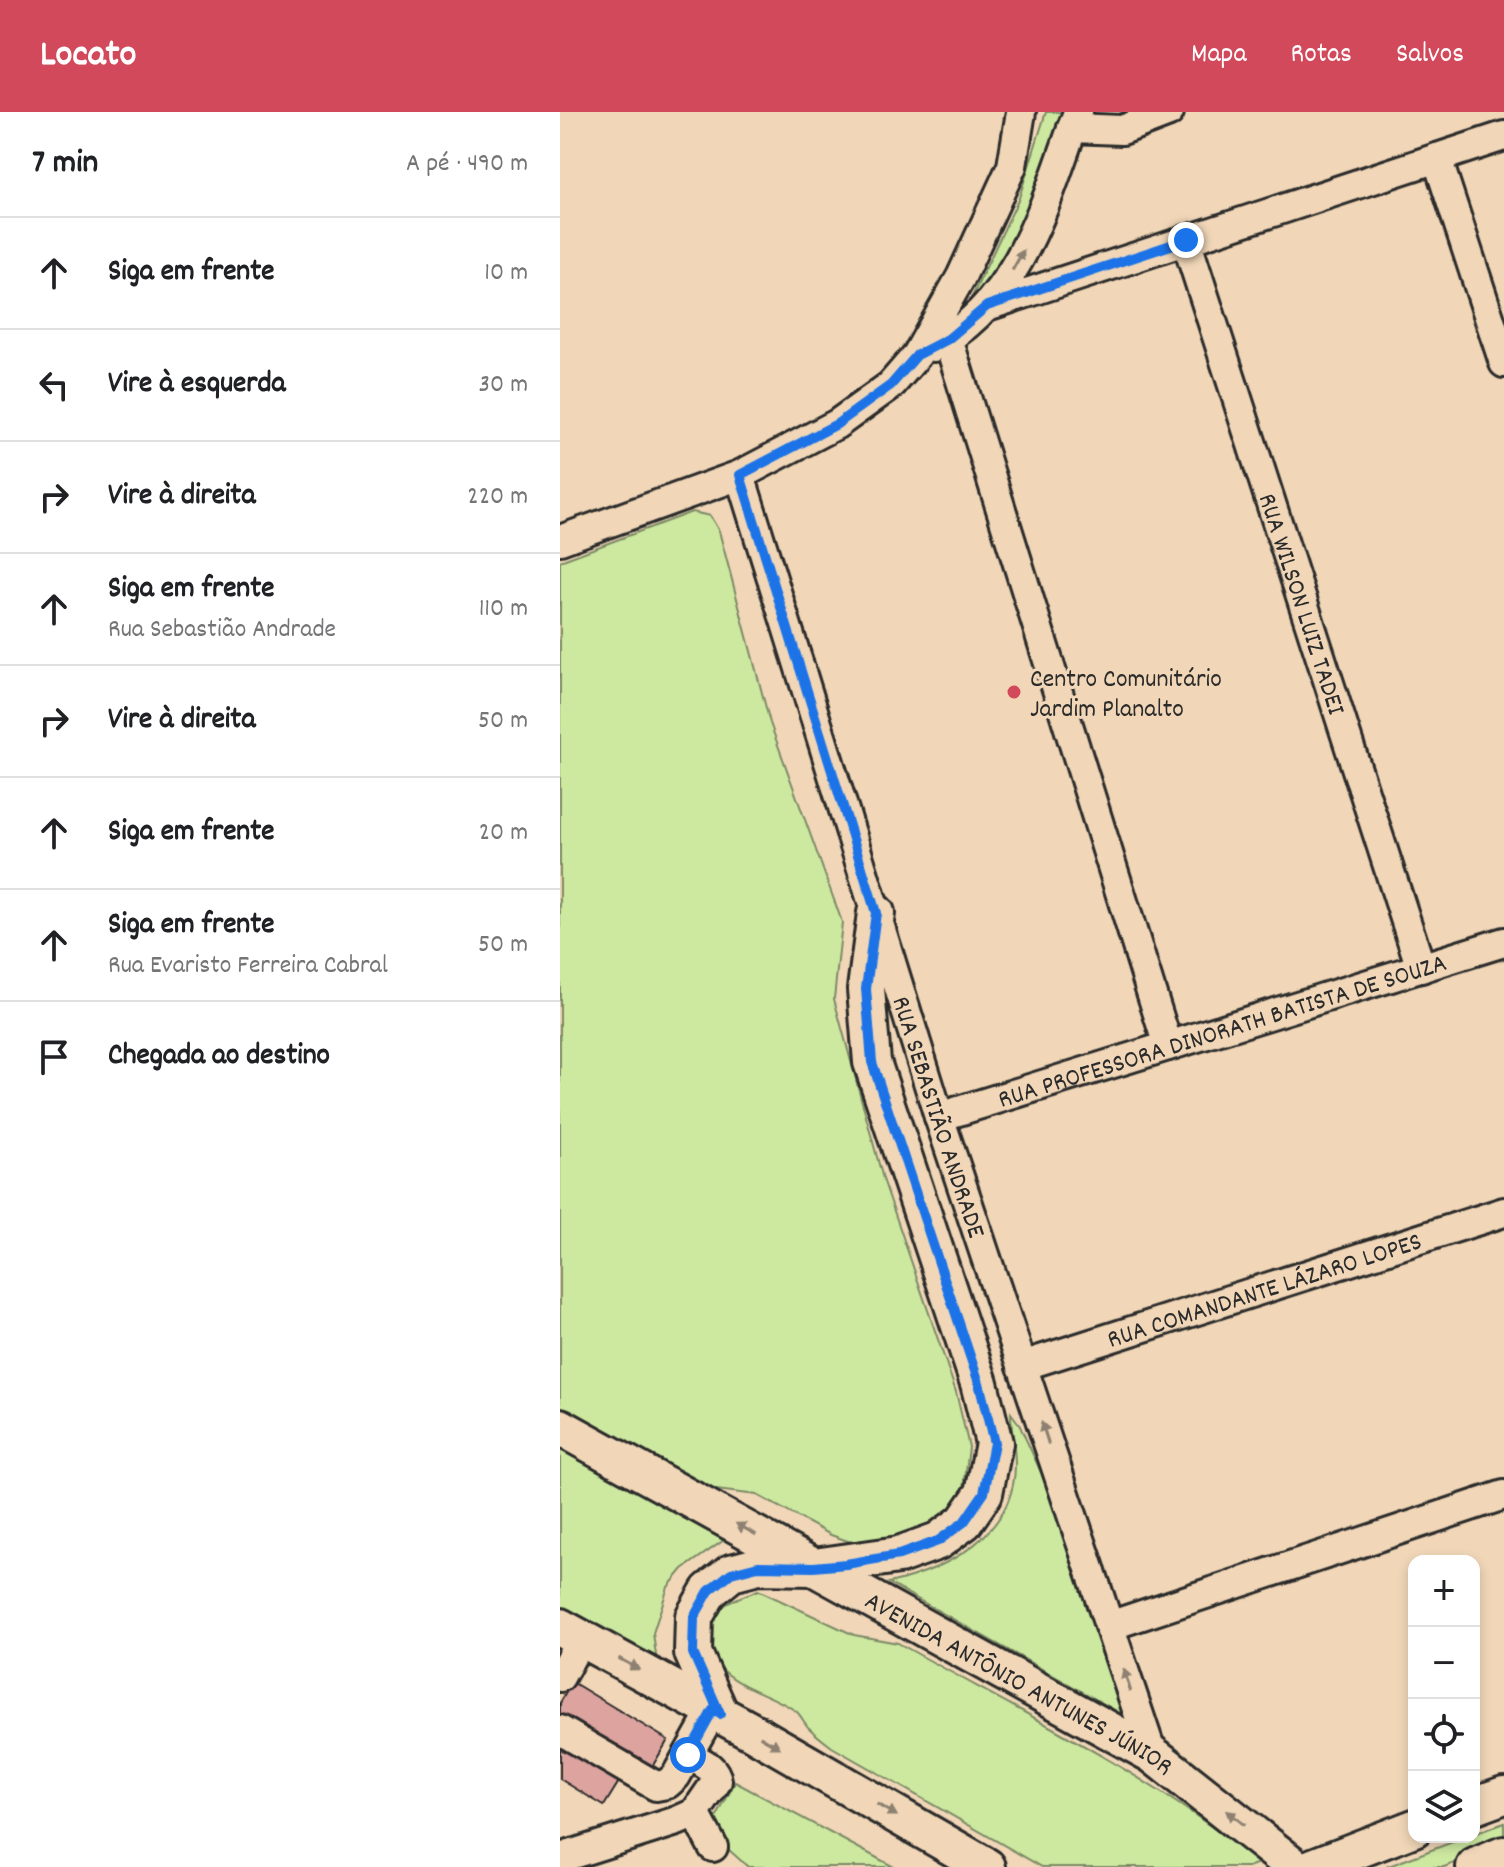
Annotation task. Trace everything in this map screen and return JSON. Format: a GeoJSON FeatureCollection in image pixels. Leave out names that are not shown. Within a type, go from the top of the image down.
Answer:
{"type":"FeatureCollection","features":[{"type":"Feature","properties":{"kind":"main road"},"geometry":{"type":"LineString","coordinates":[[717,1712],[693,1653],[694,1617],[709,1591],[731,1573],[758,1566],[814,1567],[899,1555],[938,1541],[964,1522],[984,1493],[994,1443],[979,1383],[872,1062],[866,989],[876,913]]}},
{"type":"Feature","properties":{"kind":"main road","name":"AVENIDA ANTÔNIO ANTUNES JÚNIOR"},"geometry":{"type":"LineString","coordinates":[[560,1427],[1152,1754],[1295,1867]]}},
{"type":"Feature","properties":{"kind":"main road"},"geometry":{"type":"LineString","coordinates":[[571,1633],[717,1712],[987,1867]]}},
{"type":"Feature","properties":{"kind":"main road"},"geometry":{"type":"LineString","coordinates":[[1480,1804],[1504,1795]]}},
{"type":"Feature","properties":{"kind":"main road"},"geometry":{"type":"LineString","coordinates":[[1313,1867],[1408,1830]]}},
{"type":"Feature","properties":{"kind":"main road"},"geometry":{"type":"LineString","coordinates":[[1475,1867],[1504,1855]]}},
{"type":"Feature","properties":{"kind":"street"},"geometry":{"type":"LineString","coordinates":[[1021,112],[1012,166],[943,329],[1168,1046]]}},
{"type":"Feature","properties":{"kind":"street"},"geometry":{"type":"LineString","coordinates":[[987,306],[1010,274],[1038,224],[1078,124],[1122,130],[1169,112]]}},
{"type":"Feature","properties":{"kind":"street"},"geometry":{"type":"LineString","coordinates":[[560,540],[740,475],[837,424],[891,385],[943,329],[987,306],[1504,136]]}},
{"type":"Feature","properties":{"kind":"street"},"geometry":{"type":"LineString","coordinates":[[1437,158],[1504,363]]}},
{"type":"Feature","properties":{"kind":"street","name":"RUA WILSON LUIZ TADEI"},"geometry":{"type":"LineString","coordinates":[[1186,240],[1421,968]]}},
{"type":"Feature","properties":{"kind":"street","name":"RUA SEBASTIÃO ANDRADE"},"geometry":{"type":"LineString","coordinates":[[740,475],[939,1117],[1152,1754]]}},
{"type":"Feature","properties":{"kind":"street","name":"RUA PROFESSORA DINORATH BATISTA DE SOUZA"},"geometry":{"type":"LineString","coordinates":[[939,1117],[1504,942]]}},
{"type":"Feature","properties":{"kind":"street","name":"RUA COMANDANTE LÁZARO LOPES"},"geometry":{"type":"LineString","coordinates":[[1022,1366],[1504,1212]]}},
{"type":"Feature","properties":{"kind":"street"},"geometry":{"type":"LineString","coordinates":[[1109,1626],[1504,1495]]}},
{"type":"Feature","properties":{"kind":"street"},"geometry":{"type":"LineString","coordinates":[[560,1677],[571,1633]]}},
{"type":"Feature","properties":{"kind":"street"},"geometry":{"type":"LineString","coordinates":[[560,1730],[656,1786],[667,1784],[676,1776],[717,1712]]}},
{"type":"Feature","properties":{"kind":"street"},"geometry":{"type":"LineString","coordinates":[[560,1858],[695,1813],[717,1781],[717,1776],[714,1770],[688,1755]]}},
{"type":"Feature","properties":{"kind":"street"},"geometry":{"type":"LineString","coordinates":[[695,1813],[713,1847]]}},
{"type":"Feature","properties":{"kind":"green space"},"geometry":{"type":"Polygon","coordinates":[[[1046,112],[1063,112],[1026,230],[977,313],[968,305],[1019,198],[1046,112]]]}},
{"type":"Feature","properties":{"kind":"green space"},"geometry":{"type":"Polygon","coordinates":[[[692,512],[710,516],[719,531],[770,723],[842,922],[834,999],[883,1179],[956,1392],[969,1447],[964,1488],[939,1522],[898,1541],[859,1545],[831,1535],[757,1495],[716,1490],[560,1406],[560,561],[692,512]]]}},
{"type":"Feature","properties":{"kind":"green space"},"geometry":{"type":"Polygon","coordinates":[[[1011,1413],[1045,1481],[1122,1714],[889,1583],[955,1558],[991,1528],[1004,1510],[1012,1488],[1015,1463],[1011,1413]]]}},
{"type":"Feature","properties":{"kind":"green space"},"geometry":{"type":"Polygon","coordinates":[[[560,1449],[724,1540],[683,1569],[668,1587],[653,1633],[657,1663],[560,1609],[560,1449]]]}},
{"type":"Feature","properties":{"kind":"green space"},"geometry":{"type":"Polygon","coordinates":[[[758,1590],[854,1635],[898,1643],[1038,1719],[1174,1801],[1259,1863],[1248,1867],[1042,1867],[832,1747],[808,1727],[797,1712],[727,1674],[712,1650],[713,1623],[721,1608],[758,1590]]]}},
{"type":"Feature","properties":{"kind":"green space"},"geometry":{"type":"Polygon","coordinates":[[[735,1782],[894,1867],[748,1867],[709,1832],[735,1782]]]}},
{"type":"Feature","properties":{"kind":"green space"},"geometry":{"type":"Polygon","coordinates":[[[1504,1823],[1504,1844],[1444,1867],[1386,1867],[1450,1843],[1480,1843],[1480,1832],[1504,1823]]]}},
{"type":"Feature","properties":{"kind":"building"},"geometry":{"type":"Polygon","coordinates":[[[572,1682],[668,1740],[649,1772],[560,1719],[560,1703],[572,1682]]]}},
{"type":"Feature","properties":{"kind":"building"},"geometry":{"type":"Polygon","coordinates":[[[560,1744],[620,1780],[604,1806],[560,1779],[560,1744]]]}},
{"type":"Feature","properties":{"kind":"place","name":"Centro Comunitário Jardim Planalto"},"geometry":{"type":"Point","coordinates":[1014,692]}},
{"type":"Feature","properties":{"kind":"route"},"geometry":{"type":"LineString","coordinates":[[688,1755],[713,1710],[720,1714],[693,1653],[694,1617],[709,1591],[731,1573],[758,1566],[846,1564],[899,1555],[938,1541],[964,1522],[984,1493],[994,1443],[979,1383],[872,1062],[866,989],[876,913],[740,475],[837,424],[891,385],[917,355],[948,339],[987,306],[1186,240]]}}]}
